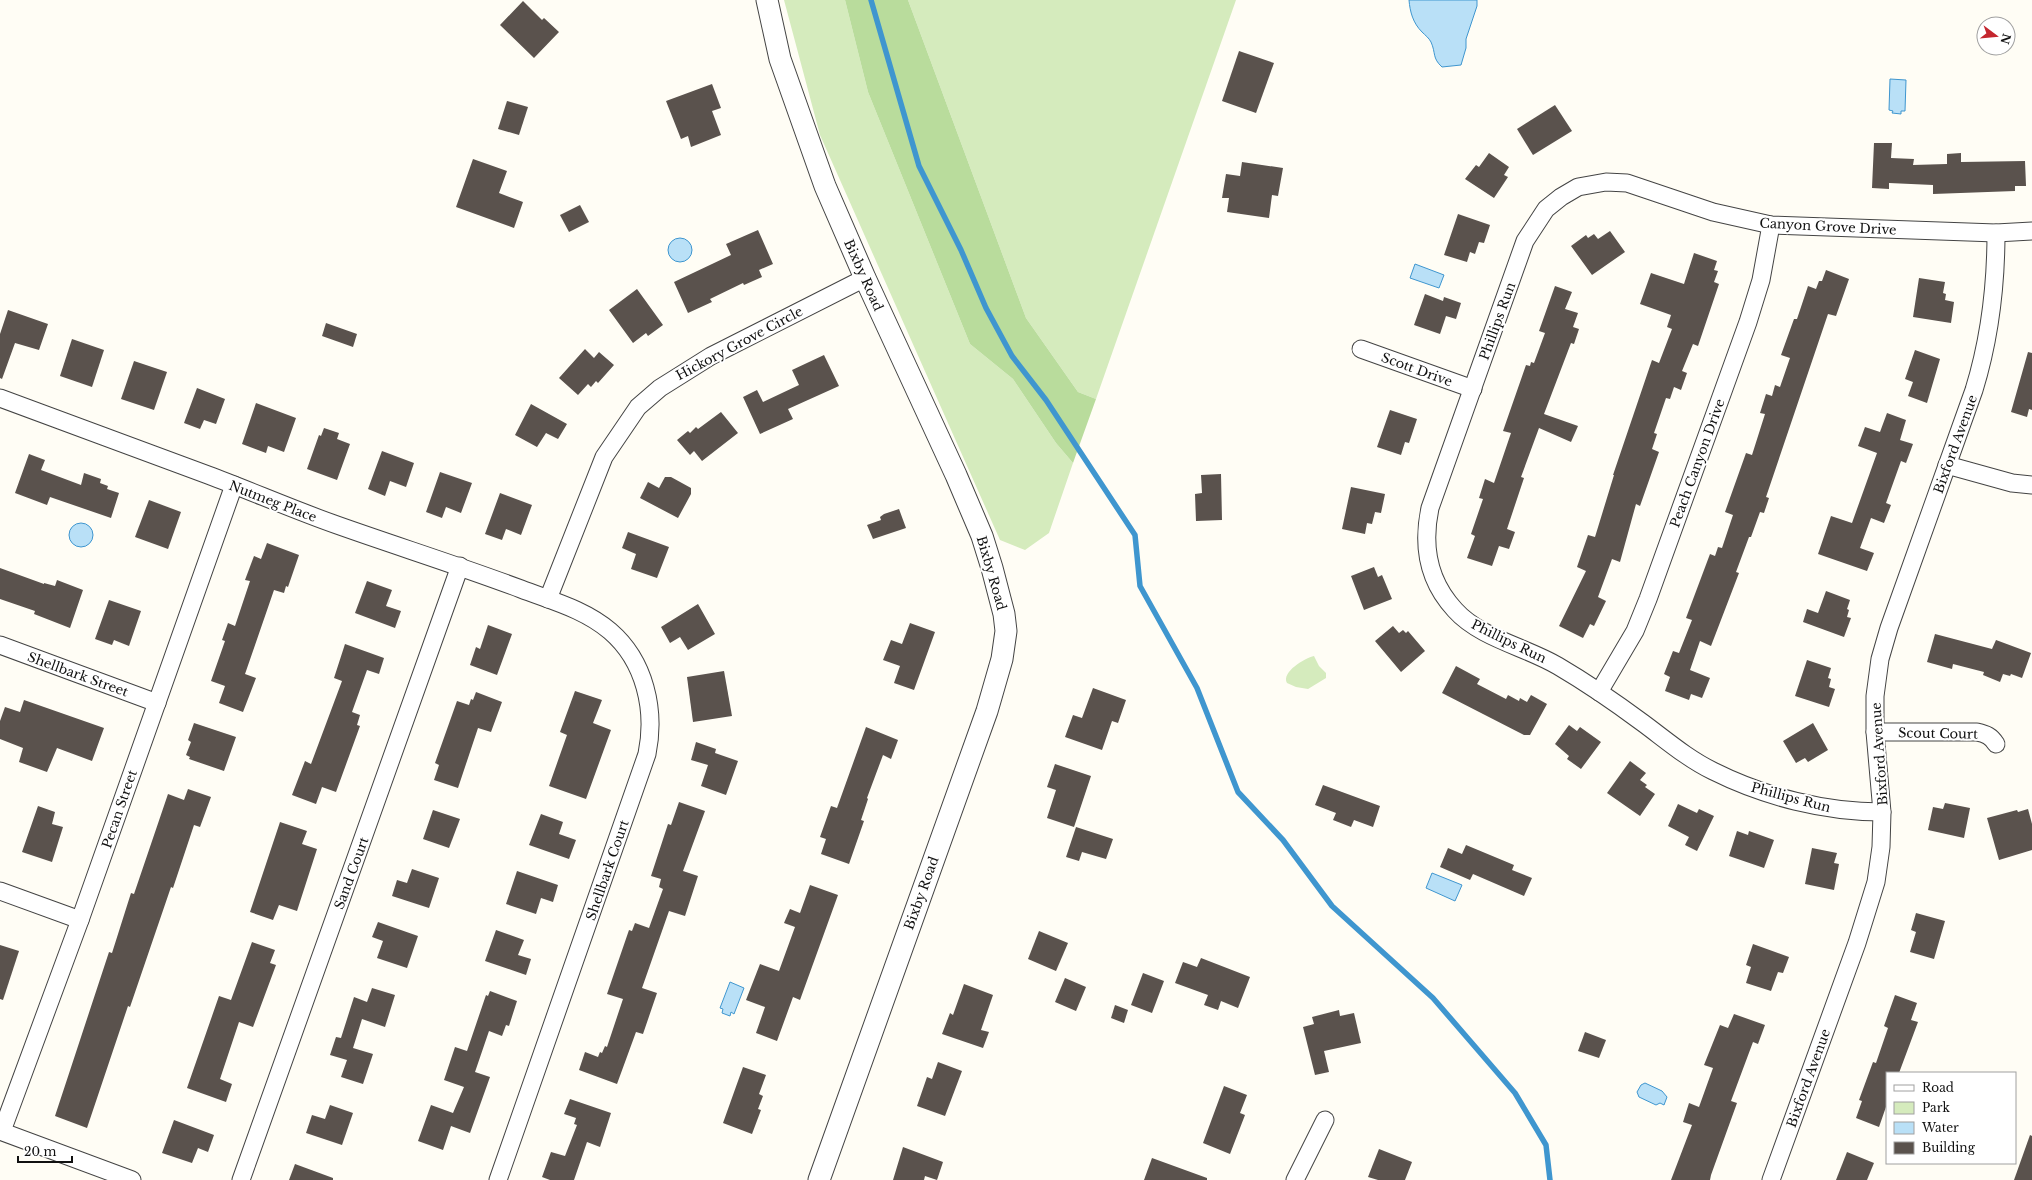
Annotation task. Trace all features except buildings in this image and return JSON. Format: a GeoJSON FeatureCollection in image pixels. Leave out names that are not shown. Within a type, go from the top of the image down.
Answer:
{"type":"FeatureCollection","features":[{"type":"Feature","properties":{"kind":"street","name":"Bixby Road"},"geometry":{"type":"LineString","coordinates":[[767,0],[780,59],[808,142],[865,278],[956,475],[982,536],[1004,614],[1005,638],[1002,659],[987,711],[819,1180]]}},
{"type":"Feature","properties":{"kind":"street","name":"Canyon Grove Drive"},"geometry":{"type":"LineString","coordinates":[[1606,182],[1627,184],[1713,212],[1771,225],[1996,233],[2032,231]]}},
{"type":"Feature","properties":{"kind":"street","name":"Phillips Run"},"geometry":{"type":"LineString","coordinates":[[1606,182],[1578,188],[1561,196],[1546,209],[1535,223],[1525,241],[1430,508],[1426,545],[1435,579],[1453,609],[1462,617],[1481,630],[1558,665],[1599,692],[1681,751],[1713,771],[1741,783],[1782,797],[1821,807],[1852,812],[1882,812]]}},
{"type":"Feature","properties":{"kind":"street","name":"Peach Canyon Drive"},"geometry":{"type":"LineString","coordinates":[[1599,692],[1635,631],[1648,599],[1748,322],[1761,280],[1771,225]]}},
{"type":"Feature","properties":{"kind":"street","name":"Bixford Avenue"},"geometry":{"type":"LineString","coordinates":[[1771,1180],[1870,904],[1880,860],[1882,812],[1875,732],[1875,696],[1880,659],[1889,628],[1974,390],[1986,346],[1995,287],[1996,233]]}},
{"type":"Feature","properties":{"kind":"street","name":"Hickory Grove Circle"},"geometry":{"type":"LineString","coordinates":[[548,599],[604,457],[638,408],[660,388],[694,365],[865,278]]}},
{"type":"Feature","properties":{"kind":"street","name":"Scott Drive"},"geometry":{"type":"LineString","coordinates":[[1361,349],[1473,389]]}},
{"type":"Feature","properties":{"kind":"street","name":"Nutmeg Place"},"geometry":{"type":"LineString","coordinates":[[0,398],[234,485],[336,525],[460,566],[548,599]]}},
{"type":"Feature","properties":{"kind":"street"},"geometry":{"type":"LineString","coordinates":[[1947,464],[2012,483],[2032,485]]}},
{"type":"Feature","properties":{"kind":"street","name":"Pecan Street"},"geometry":{"type":"LineString","coordinates":[[1,1131],[80,920],[234,485]]}},
{"type":"Feature","properties":{"kind":"street","name":"Sand Court"},"geometry":{"type":"LineString","coordinates":[[241,1180],[460,566]]}},
{"type":"Feature","properties":{"kind":"street","name":"Shellbark Court"},"geometry":{"type":"LineString","coordinates":[[498,1180],[644,767],[650,740],[651,721],[644,682],[634,662],[622,644],[610,632],[586,615],[548,599]]}},
{"type":"Feature","properties":{"kind":"street","name":"Shellbark Street"},"geometry":{"type":"LineString","coordinates":[[0,645],[157,703]]}},
{"type":"Feature","properties":{"kind":"street","name":"Scout Court"},"geometry":{"type":"LineString","coordinates":[[1875,732],[1977,732],[1987,734],[1993,738],[1996,744]]}},
{"type":"Feature","properties":{"kind":"street"},"geometry":{"type":"LineString","coordinates":[[0,891],[80,920]]}},
{"type":"Feature","properties":{"kind":"street"},"geometry":{"type":"LineString","coordinates":[[1296,1180],[1325,1120]]}},
{"type":"Feature","properties":{"kind":"street"},"geometry":{"type":"LineString","coordinates":[[1,1131],[132,1180]]}},
{"type":"Feature","properties":{"kind":"green space"},"geometry":{"type":"Polygon","coordinates":[[[784,0],[845,0],[868,92],[970,344],[1013,379],[1056,443],[1073,463],[1049,533],[1025,550],[1000,540],[820,135],[784,0]]]}},
{"type":"Feature","properties":{"kind":"green space"},"geometry":{"type":"Polygon","coordinates":[[[845,0],[908,0],[1026,318],[1078,392],[1096,399],[1073,463],[1056,443],[1013,379],[970,344],[868,92],[845,0]]]}},
{"type":"Feature","properties":{"kind":"green space"},"geometry":{"type":"Polygon","coordinates":[[[908,0],[1236,0],[1096,399],[1078,392],[1026,318],[908,0]]]}},
{"type":"Feature","properties":{"kind":"green space"},"geometry":{"type":"Polygon","coordinates":[[[1314,656],[1319,666],[1326,673],[1326,678],[1308,689],[1296,687],[1287,683],[1287,674],[1295,666],[1314,656]]]}},
{"type":"Feature","properties":{"kind":"water"},"geometry":{"type":"Polygon","coordinates":[[[1409,0],[1477,0],[1477,6],[1466,39],[1466,48],[1461,65],[1442,67],[1439,64],[1435,58],[1430,41],[1414,21],[1409,0]]]}},
{"type":"Feature","properties":{"kind":"water"},"geometry":{"type":"Polygon","coordinates":[[[1890,79],[1906,80],[1905,111],[1901,111],[1901,114],[1892,113],[1893,111],[1889,110],[1890,79]]]}},
{"type":"Feature","properties":{"kind":"water"},"geometry":{"type":"Polygon","coordinates":[[[680,238],[688,242],[692,250],[688,258],[680,262],[672,258],[668,250],[672,242],[680,238]]]}},
{"type":"Feature","properties":{"kind":"water"},"geometry":{"type":"Polygon","coordinates":[[[1415,264],[1444,275],[1439,288],[1410,278],[1415,264]]]}},
{"type":"Feature","properties":{"kind":"water"},"geometry":{"type":"Polygon","coordinates":[[[81,523],[89,527],[93,535],[89,543],[81,547],[73,543],[69,535],[73,527],[81,523]]]}},
{"type":"Feature","properties":{"kind":"water"},"geometry":{"type":"Polygon","coordinates":[[[1432,873],[1462,885],[1455,901],[1426,888],[1432,873]]]}},
{"type":"Feature","properties":{"kind":"water"},"geometry":{"type":"Polygon","coordinates":[[[730,982],[744,988],[734,1014],[731,1012],[730,1016],[722,1013],[723,1009],[720,1008],[730,982]]]}},
{"type":"Feature","properties":{"kind":"water"},"geometry":{"type":"Polygon","coordinates":[[[1645,1083],[1662,1091],[1667,1097],[1664,1105],[1660,1103],[1656,1105],[1639,1097],[1637,1092],[1641,1085],[1645,1083]]]}},
{"type":"Feature","properties":{"kind":"waterway"},"geometry":{"type":"LineString","coordinates":[[871,0],[919,166],[961,250],[986,308],[1012,356],[1046,400],[1135,535],[1140,586],[1197,688],[1238,792],[1283,840],[1332,906],[1433,998],[1515,1093],[1546,1145],[1550,1180]]}}]}
